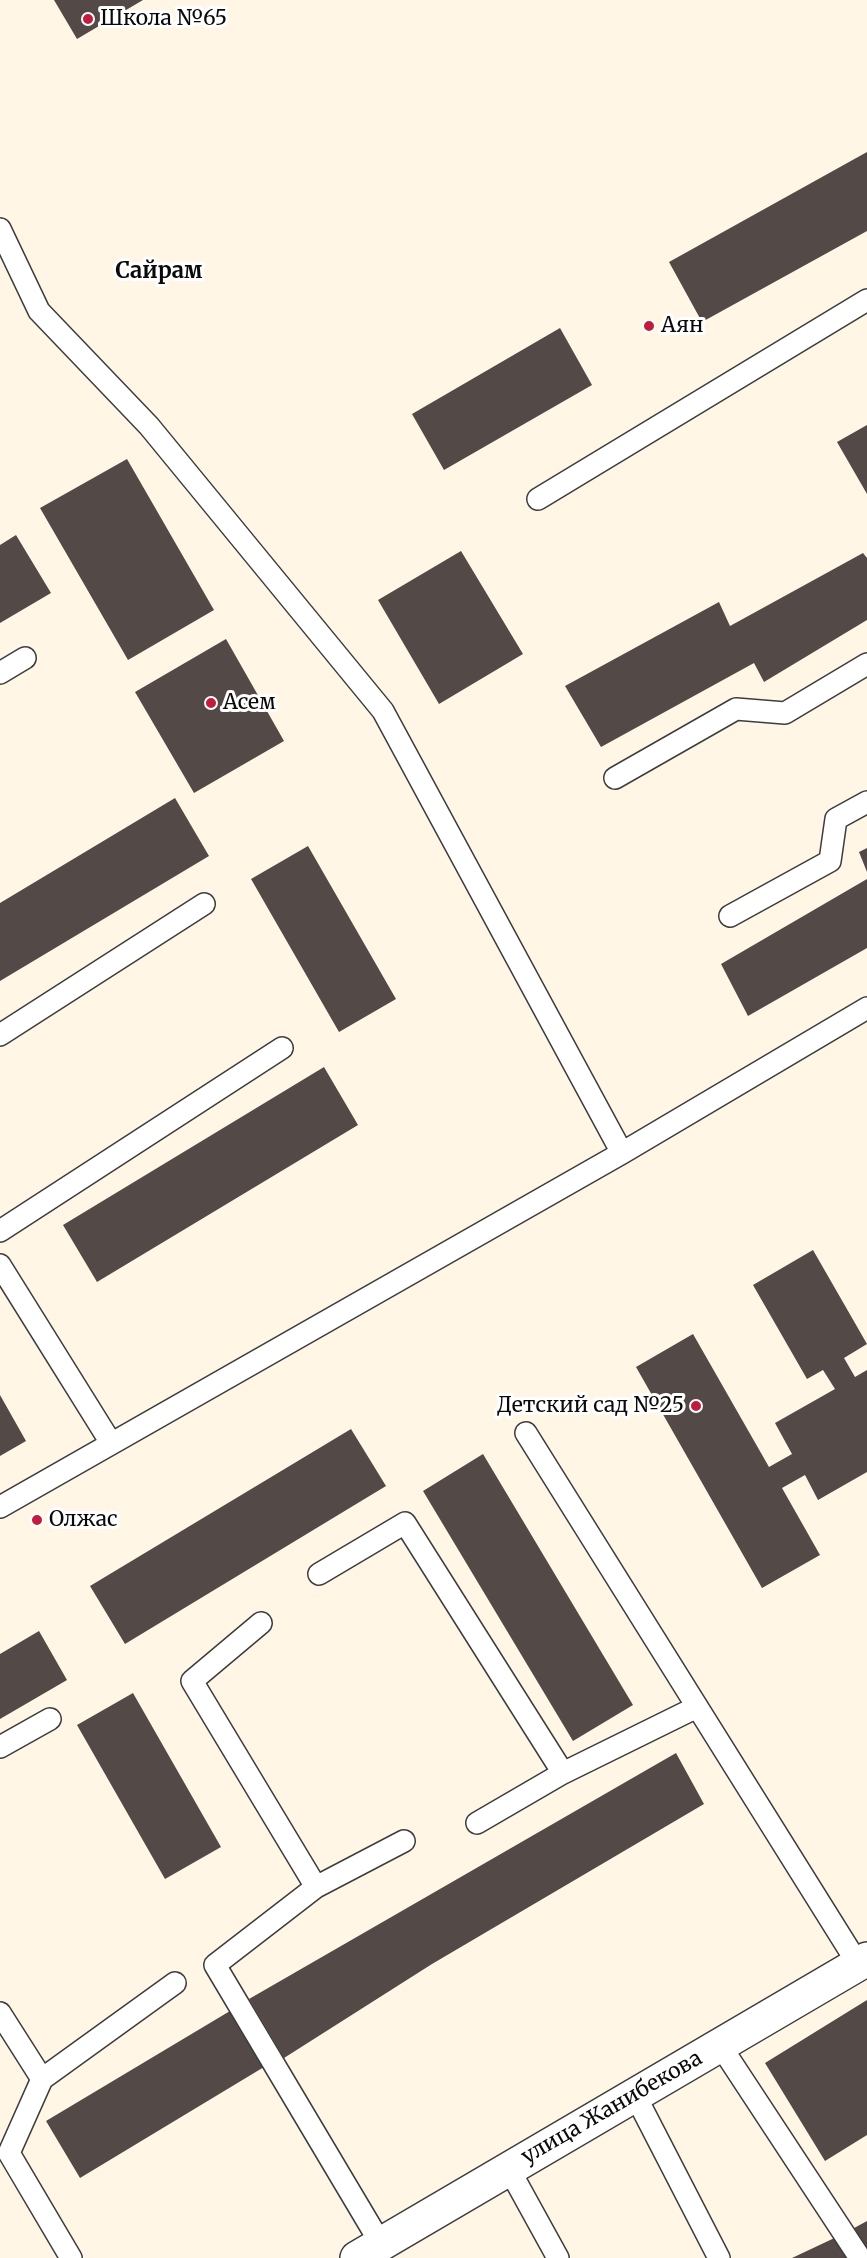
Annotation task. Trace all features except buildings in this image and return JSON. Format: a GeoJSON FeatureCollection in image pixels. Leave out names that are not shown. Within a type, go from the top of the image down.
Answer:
{"type":"FeatureCollection","features":[{"type":"Feature","properties":{"kind":"street","name":"улица Жанибекова"},"geometry":{"type":"LineString","coordinates":[[369,2251],[862,1961]]}},
{"type":"Feature","properties":{"kind":"lane"},"geometry":{"type":"LineString","coordinates":[[0,229],[39,311],[149,426],[383,711],[622,1153]]}},
{"type":"Feature","properties":{"kind":"lane"},"geometry":{"type":"LineString","coordinates":[[538,499],[867,300]]}},
{"type":"Feature","properties":{"kind":"lane"},"geometry":{"type":"LineString","coordinates":[[0,673],[25,658]]}},
{"type":"Feature","properties":{"kind":"lane"},"geometry":{"type":"LineString","coordinates":[[615,778],[736,709],[785,712],[867,664]]}},
{"type":"Feature","properties":{"kind":"lane"},"geometry":{"type":"LineString","coordinates":[[730,916],[830,861],[837,819],[867,802]]}},
{"type":"Feature","properties":{"kind":"lane"},"geometry":{"type":"LineString","coordinates":[[0,1035],[204,903]]}},
{"type":"Feature","properties":{"kind":"lane"},"geometry":{"type":"LineString","coordinates":[[0,1507],[622,1153],[867,1008]]}},
{"type":"Feature","properties":{"kind":"lane"},"geometry":{"type":"LineString","coordinates":[[0,1231],[282,1048]]}},
{"type":"Feature","properties":{"kind":"lane"},"geometry":{"type":"LineString","coordinates":[[0,1265],[111,1443]]}},
{"type":"Feature","properties":{"kind":"lane"},"geometry":{"type":"LineString","coordinates":[[526,1433],[697,1707],[862,1961]]}},
{"type":"Feature","properties":{"kind":"lane"},"geometry":{"type":"LineString","coordinates":[[319,1574],[405,1523],[562,1773]]}},
{"type":"Feature","properties":{"kind":"lane"},"geometry":{"type":"LineString","coordinates":[[261,1623],[192,1681],[316,1887]]}},
{"type":"Feature","properties":{"kind":"lane"},"geometry":{"type":"LineString","coordinates":[[477,1823],[562,1773],[697,1707]]}},
{"type":"Feature","properties":{"kind":"lane"},"geometry":{"type":"LineString","coordinates":[[0,1747],[50,1719]]}},
{"type":"Feature","properties":{"kind":"lane"},"geometry":{"type":"LineString","coordinates":[[369,2251],[215,1965],[316,1887],[404,1841]]}},
{"type":"Feature","properties":{"kind":"lane"},"geometry":{"type":"LineString","coordinates":[[71,2258],[9,2153],[42,2079],[175,1983]]}},
{"type":"Feature","properties":{"kind":"lane"},"geometry":{"type":"LineString","coordinates":[[0,2013],[42,2079]]}},
{"type":"Feature","properties":{"kind":"lane"},"geometry":{"type":"LineString","coordinates":[[720,2045],[860,2258]]}},
{"type":"Feature","properties":{"kind":"lane"},"geometry":{"type":"LineString","coordinates":[[635,2095],[719,2258]]}},
{"type":"Feature","properties":{"kind":"lane"},"geometry":{"type":"LineString","coordinates":[[509,2169],[558,2258]]}},
{"type":"Feature","properties":{"kind":"place","name":"Школа №65"},"geometry":{"type":"Point","coordinates":[88,19]}},
{"type":"Feature","properties":{"kind":"place","name":"Аян"},"geometry":{"type":"Point","coordinates":[649,326]}},
{"type":"Feature","properties":{"kind":"place","name":"Асем"},"geometry":{"type":"Point","coordinates":[211,703]}},
{"type":"Feature","properties":{"kind":"place","name":"Детский сад №25"},"geometry":{"type":"Point","coordinates":[696,1406]}},
{"type":"Feature","properties":{"kind":"place","name":"Олжас"},"geometry":{"type":"Point","coordinates":[37,1520]}},
{"type":"Feature","properties":{"kind":"district","name":"Сайрам"},"geometry":{"type":"Point","coordinates":[159,272]}}]}
